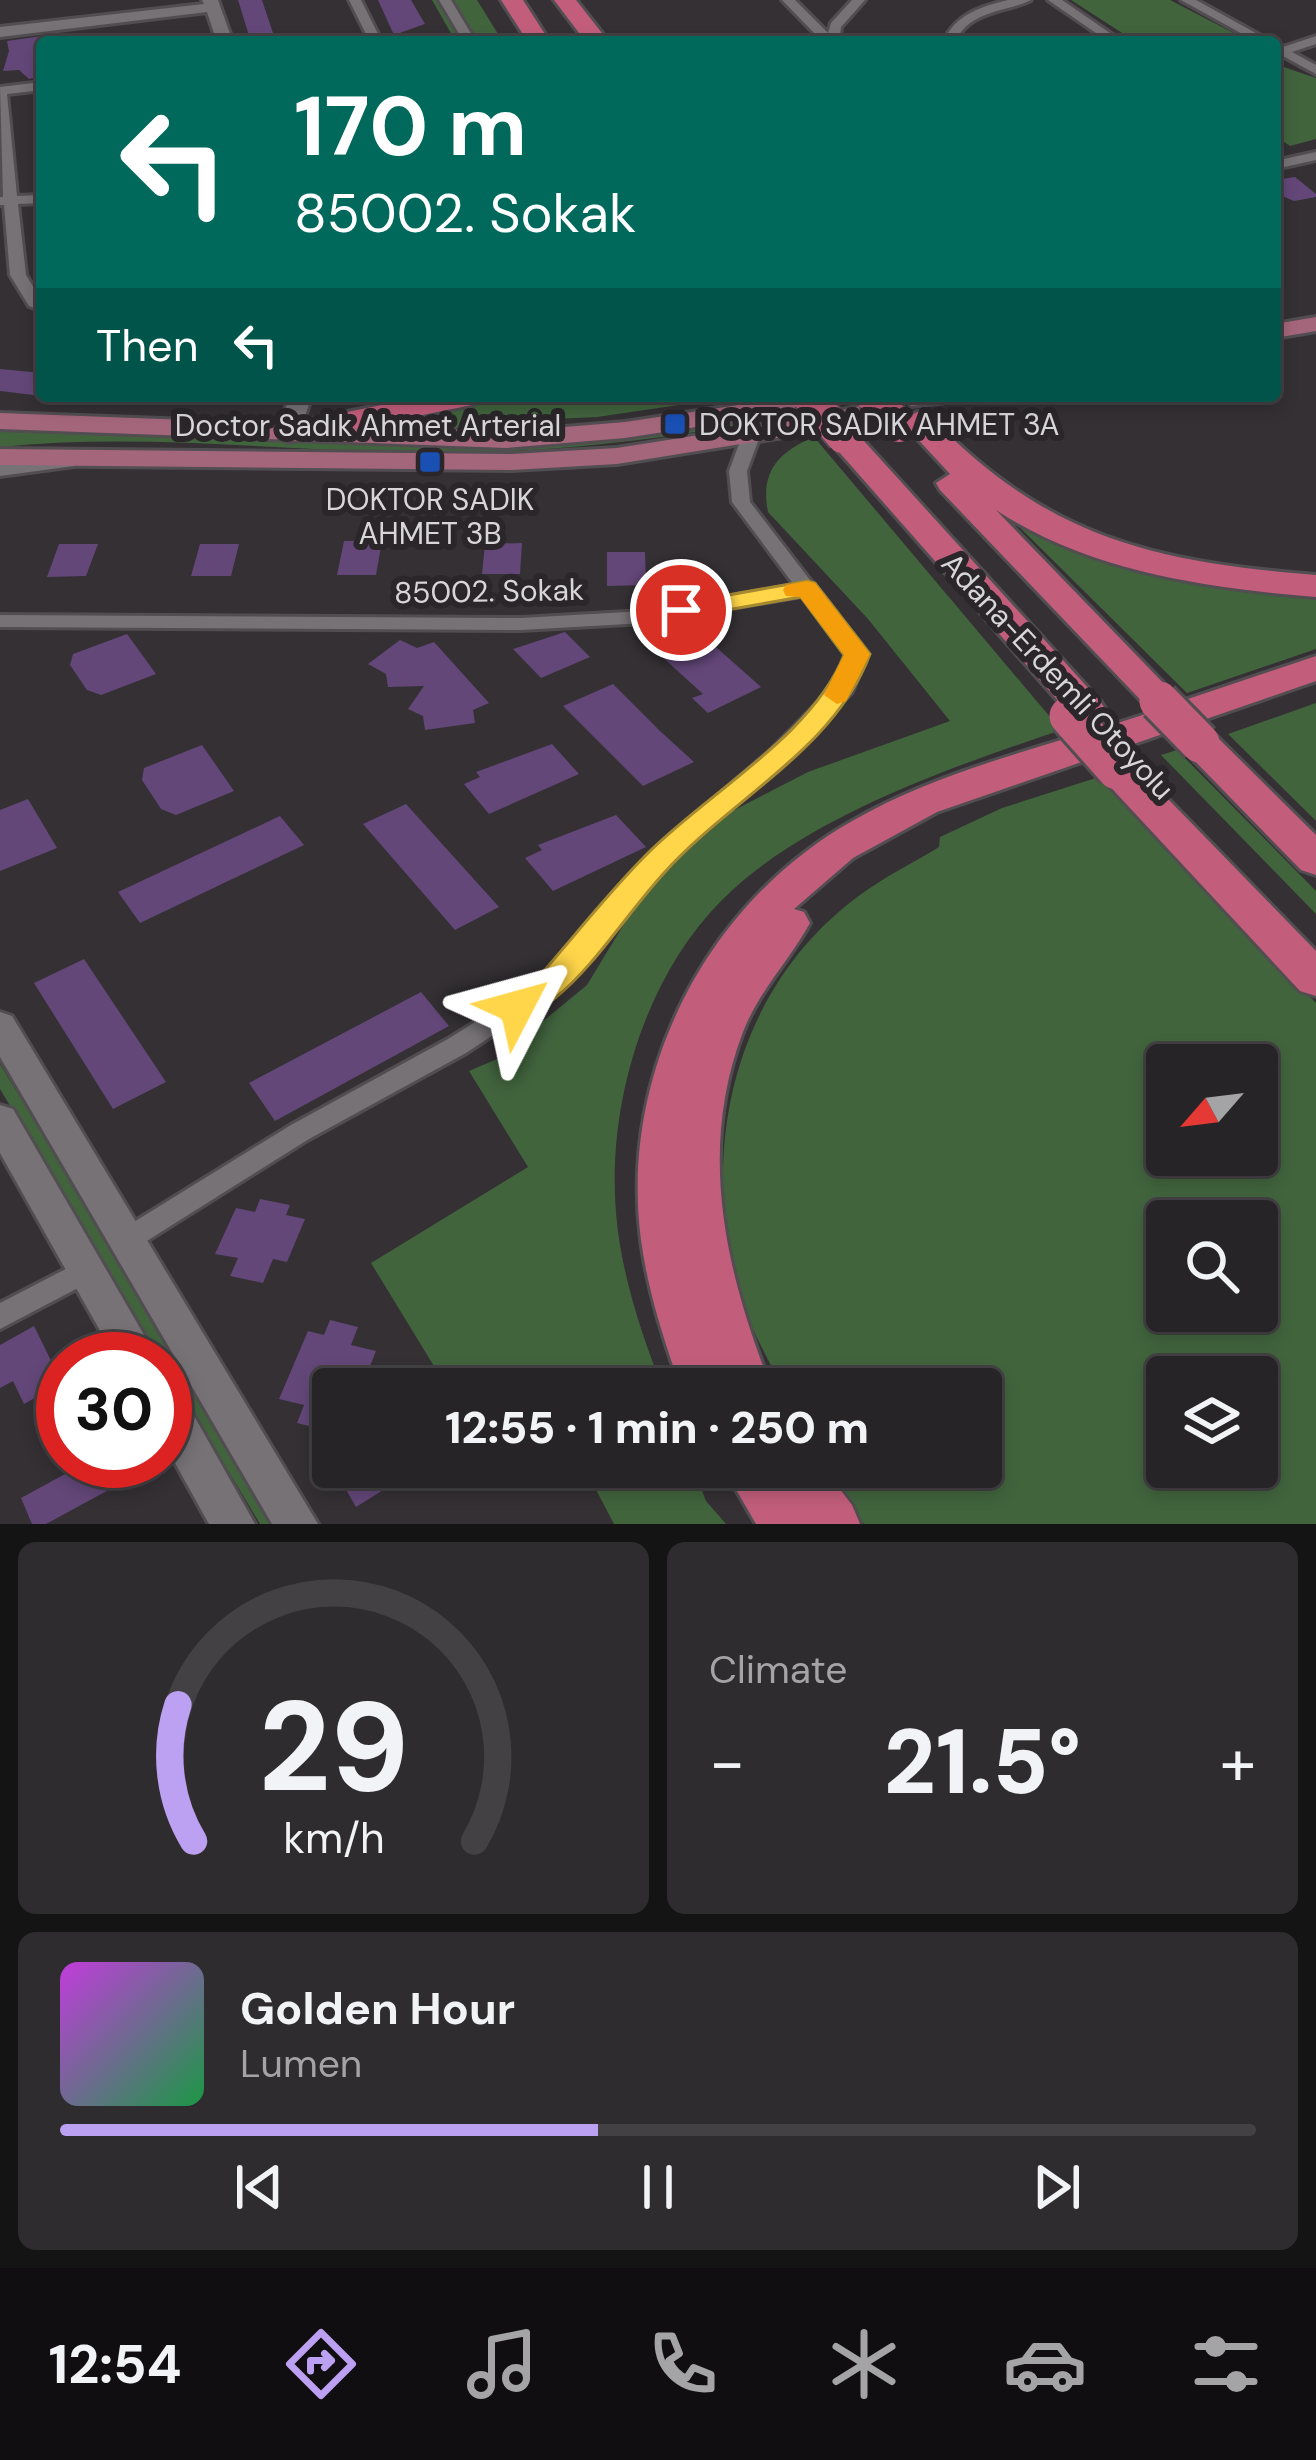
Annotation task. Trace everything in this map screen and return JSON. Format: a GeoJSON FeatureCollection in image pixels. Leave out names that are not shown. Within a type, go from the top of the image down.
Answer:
{"type":"FeatureCollection","features":[{"type":"Feature","properties":{"kind":"highway"},"geometry":{"type":"LineString","coordinates":[[497,0],[520,36]]}},
{"type":"Feature","properties":{"kind":"highway"},"geometry":{"type":"LineString","coordinates":[[512,0],[535,36]]}},
{"type":"Feature","properties":{"kind":"highway"},"geometry":{"type":"LineString","coordinates":[[560,0],[582,36]]}},
{"type":"Feature","properties":{"kind":"highway"},"geometry":{"type":"LineString","coordinates":[[560,0],[593,36]]}},
{"type":"Feature","properties":{"kind":"highway"},"geometry":{"type":"LineString","coordinates":[[288,433],[442,402]]}},
{"type":"Feature","properties":{"kind":"highway"},"geometry":{"type":"LineString","coordinates":[[914,408],[975,479],[1020,511],[1102,548],[1232,580],[1316,586]]}},
{"type":"Feature","properties":{"kind":"highway","name":"Adana-Erdemli Otoyolu"},"geometry":{"type":"LineString","coordinates":[[800,410],[914,408],[1159,701],[1316,860]]}},
{"type":"Feature","properties":{"kind":"highway","name":"Adana-Erdemli Otoyolu"},"geometry":{"type":"LineString","coordinates":[[849,409],[946,554],[985,624],[1316,948]]}},
{"type":"Feature","properties":{"kind":"highway"},"geometry":{"type":"LineString","coordinates":[[700,1368],[686,1338],[669,1270],[661,1170],[667,1091],[686,1033],[721,966],[776,898],[841,846],[974,783],[1316,668]]}},
{"type":"Feature","properties":{"kind":"highway"},"geometry":{"type":"LineString","coordinates":[[736,1368],[718,1328],[702,1259],[694,1134],[698,1094],[730,1008],[779,934],[805,905],[880,849],[946,818],[1316,690]]}},
{"type":"Feature","properties":{"kind":"highway"},"geometry":{"type":"LineString","coordinates":[[1127,766],[1316,980]]}},
{"type":"Feature","properties":{"kind":"highway"},"geometry":{"type":"LineString","coordinates":[[764,1488],[788,1524]]}},
{"type":"Feature","properties":{"kind":"highway"},"geometry":{"type":"LineString","coordinates":[[805,1488],[832,1524]]}},
{"type":"Feature","properties":{"kind":"main road"},"geometry":{"type":"LineString","coordinates":[[1281,308],[1316,302]]}},
{"type":"Feature","properties":{"kind":"main road"},"geometry":{"type":"LineString","coordinates":[[1281,330],[1316,324]]}},
{"type":"Feature","properties":{"kind":"main road","name":"Doctor Sadık Ahmet Arterial"},"geometry":{"type":"LineString","coordinates":[[0,419],[506,440],[800,410]]}},
{"type":"Feature","properties":{"kind":"main road","name":"Doctor Sadık Ahmet Arterial"},"geometry":{"type":"LineString","coordinates":[[0,457],[512,462],[617,455],[751,436],[800,410]]}},
{"type":"Feature","properties":{"kind":"main road"},"geometry":{"type":"LineString","coordinates":[[0,469],[100,456]]}},
{"type":"Feature","properties":{"kind":"main road"},"geometry":{"type":"LineString","coordinates":[[0,1026],[296,1524]]}},
{"type":"Feature","properties":{"kind":"main road"},"geometry":{"type":"LineString","coordinates":[[0,1120],[123,1332]]}},
{"type":"Feature","properties":{"kind":"main road"},"geometry":{"type":"LineString","coordinates":[[192,1452],[233,1524]]}},
{"type":"Feature","properties":{"kind":"street"},"geometry":{"type":"LineString","coordinates":[[355,0],[373,36]]}},
{"type":"Feature","properties":{"kind":"street"},"geometry":{"type":"LineString","coordinates":[[446,0],[467,36]]}},
{"type":"Feature","properties":{"kind":"street"},"geometry":{"type":"LineString","coordinates":[[788,0],[826,36]]}},
{"type":"Feature","properties":{"kind":"street"},"geometry":{"type":"LineString","coordinates":[[833,36],[835,26],[859,0]]}},
{"type":"Feature","properties":{"kind":"street"},"geometry":{"type":"LineString","coordinates":[[951,36],[953,28],[970,17],[1025,0]]}},
{"type":"Feature","properties":{"kind":"street"},"geometry":{"type":"LineString","coordinates":[[1054,0],[1109,36]]}},
{"type":"Feature","properties":{"kind":"street"},"geometry":{"type":"LineString","coordinates":[[1187,0],[1255,36]]}},
{"type":"Feature","properties":{"kind":"street"},"geometry":{"type":"LineString","coordinates":[[0,32],[212,4],[223,36]]}},
{"type":"Feature","properties":{"kind":"street"},"geometry":{"type":"LineString","coordinates":[[1281,49],[1316,40]]}},
{"type":"Feature","properties":{"kind":"street"},"geometry":{"type":"LineString","coordinates":[[1281,52],[1316,70]]}},
{"type":"Feature","properties":{"kind":"street"},"geometry":{"type":"LineString","coordinates":[[36,87],[0,92],[5,201],[18,275],[36,304]]}},
{"type":"Feature","properties":{"kind":"street"},"geometry":{"type":"LineString","coordinates":[[1281,152],[1294,161]]}},
{"type":"Feature","properties":{"kind":"street"},"geometry":{"type":"LineString","coordinates":[[1281,164],[1316,156]]}},
{"type":"Feature","properties":{"kind":"street"},"geometry":{"type":"LineString","coordinates":[[5,201],[36,199]]}},
{"type":"Feature","properties":{"kind":"street"},"geometry":{"type":"LineString","coordinates":[[288,433],[299,402]]}},
{"type":"Feature","properties":{"kind":"street"},"geometry":{"type":"LineString","coordinates":[[125,1241],[547,988],[657,861],[778,754],[845,687],[857,654],[741,502],[738,471],[751,436]]}},
{"type":"Feature","properties":{"kind":"street","name":"85002. Sokak"},"geometry":{"type":"LineString","coordinates":[[0,621],[521,624],[645,617],[807,589]]}},
{"type":"Feature","properties":{"kind":"street"},"geometry":{"type":"LineString","coordinates":[[0,1316],[88,1270]]}},
{"type":"Feature","properties":{"kind":"green space"},"geometry":{"type":"Polygon","coordinates":[[[432,0],[477,0],[499,36],[453,36],[432,0]]]}},
{"type":"Feature","properties":{"kind":"green space"},"geometry":{"type":"Polygon","coordinates":[[[1071,0],[1170,0],[1239,36],[1127,36],[1071,0]]]}},
{"type":"Feature","properties":{"kind":"green space"},"geometry":{"type":"Polygon","coordinates":[[[1281,66],[1316,78],[1316,139],[1290,146],[1281,140],[1281,66]]]}},
{"type":"Feature","properties":{"kind":"green space"},"geometry":{"type":"Polygon","coordinates":[[[474,402],[699,402],[597,417],[487,422],[487,429],[356,426],[474,402]]]}},
{"type":"Feature","properties":{"kind":"green space"},"geometry":{"type":"Polygon","coordinates":[[[786,409],[791,415],[697,432],[506,451],[411,453],[154,442],[0,447],[0,430],[417,446],[520,444],[786,409]]]}},
{"type":"Feature","properties":{"kind":"green space"},"geometry":{"type":"Polygon","coordinates":[[[814,437],[1061,730],[927,778],[794,844],[721,901],[671,967],[636,1046],[625,1087],[615,1172],[627,1280],[655,1368],[435,1368],[371,1263],[528,1167],[469,1071],[497,1059],[587,985],[641,896],[719,818],[808,772],[950,721],[868,619],[768,512],[770,475],[790,449],[814,437]]]}},
{"type":"Feature","properties":{"kind":"green space"},"geometry":{"type":"Polygon","coordinates":[[[998,506],[1073,545],[1151,571],[1232,588],[1316,595],[1316,649],[1187,693],[998,506]]]}},
{"type":"Feature","properties":{"kind":"green space"},"geometry":{"type":"Polygon","coordinates":[[[1316,703],[1316,821],[1228,734],[1316,703]]]}},
{"type":"Feature","properties":{"kind":"green space"},"geometry":{"type":"Polygon","coordinates":[[[1177,750],[1316,891],[1316,914],[1161,755],[1177,750]]]}},
{"type":"Feature","properties":{"kind":"green space"},"geometry":{"type":"Polygon","coordinates":[[[1102,776],[1316,1003],[1316,1524],[864,1524],[838,1497],[833,1488],[1002,1488],[1002,1368],[772,1368],[744,1306],[730,1250],[723,1193],[725,1136],[735,1081],[754,1028],[781,978],[816,934],[869,888],[939,847],[940,837],[1002,808],[1102,776]]]}},
{"type":"Feature","properties":{"kind":"green space"},"geometry":{"type":"Polygon","coordinates":[[[0,1064],[163,1332],[145,1332],[0,1089],[0,1064]]]}},
{"type":"Feature","properties":{"kind":"green space"},"geometry":{"type":"Polygon","coordinates":[[[192,1381],[279,1524],[260,1524],[192,1410],[192,1381]]]}},
{"type":"Feature","properties":{"kind":"green space"},"geometry":{"type":"Polygon","coordinates":[[[595,1488],[701,1488],[726,1524],[614,1524],[595,1488]]]}},
{"type":"Feature","properties":{"kind":"building"},"geometry":{"type":"Polygon","coordinates":[[[238,0],[262,0],[274,36],[249,36],[238,0]]]}},
{"type":"Feature","properties":{"kind":"building"},"geometry":{"type":"Polygon","coordinates":[[[378,0],[411,0],[425,24],[394,35],[378,0]]]}},
{"type":"Feature","properties":{"kind":"building"},"geometry":{"type":"Polygon","coordinates":[[[36,37],[36,77],[29,79],[19,70],[3,71],[7,41],[36,37]]]}},
{"type":"Feature","properties":{"kind":"building"},"geometry":{"type":"Polygon","coordinates":[[[1295,177],[1316,197],[1294,201],[1281,196],[1281,179],[1295,177]]]}},
{"type":"Feature","properties":{"kind":"building"},"geometry":{"type":"Polygon","coordinates":[[[0,369],[36,372],[36,395],[0,391],[0,369]]]}},
{"type":"Feature","properties":{"kind":"building"},"geometry":{"type":"Polygon","coordinates":[[[344,541],[382,541],[376,575],[337,575],[344,541]]]}},
{"type":"Feature","properties":{"kind":"building"},"geometry":{"type":"Polygon","coordinates":[[[522,543],[520,574],[482,574],[485,544],[522,543]]]}},
{"type":"Feature","properties":{"kind":"building"},"geometry":{"type":"Polygon","coordinates":[[[59,544],[98,544],[86,576],[47,577],[59,544]]]}},
{"type":"Feature","properties":{"kind":"building"},"geometry":{"type":"Polygon","coordinates":[[[200,544],[239,544],[231,576],[191,576],[200,544]]]}},
{"type":"Feature","properties":{"kind":"building"},"geometry":{"type":"Polygon","coordinates":[[[607,552],[645,552],[646,585],[607,586],[607,552]]]}},
{"type":"Feature","properties":{"kind":"building"},"geometry":{"type":"Polygon","coordinates":[[[691,625],[761,687],[708,713],[692,698],[703,694],[648,644],[691,625]]]}},
{"type":"Feature","properties":{"kind":"building"},"geometry":{"type":"Polygon","coordinates":[[[565,632],[590,657],[541,678],[513,649],[565,632]]]}},
{"type":"Feature","properties":{"kind":"building"},"geometry":{"type":"Polygon","coordinates":[[[127,634],[156,674],[101,695],[87,690],[70,665],[73,654],[127,634]]]}},
{"type":"Feature","properties":{"kind":"building"},"geometry":{"type":"Polygon","coordinates":[[[400,640],[417,648],[434,642],[489,703],[473,710],[475,723],[425,730],[423,716],[408,709],[424,686],[388,687],[386,674],[368,664],[400,640]]]}},
{"type":"Feature","properties":{"kind":"building"},"geometry":{"type":"Polygon","coordinates":[[[613,684],[694,762],[643,786],[563,706],[613,684]]]}},
{"type":"Feature","properties":{"kind":"building"},"geometry":{"type":"Polygon","coordinates":[[[552,744],[579,774],[489,814],[464,784],[480,777],[476,772],[552,744]]]}},
{"type":"Feature","properties":{"kind":"building"},"geometry":{"type":"Polygon","coordinates":[[[202,745],[234,791],[176,815],[161,809],[142,780],[144,768],[202,745]]]}},
{"type":"Feature","properties":{"kind":"building"},"geometry":{"type":"Polygon","coordinates":[[[28,799],[57,848],[0,871],[0,810],[28,799]]]}},
{"type":"Feature","properties":{"kind":"building"},"geometry":{"type":"Polygon","coordinates":[[[406,804],[499,907],[455,930],[363,824],[406,804]]]}},
{"type":"Feature","properties":{"kind":"building"},"geometry":{"type":"Polygon","coordinates":[[[616,815],[646,847],[553,891],[525,858],[542,850],[538,845],[616,815]]]}},
{"type":"Feature","properties":{"kind":"building"},"geometry":{"type":"Polygon","coordinates":[[[280,816],[304,845],[140,923],[118,892],[280,816]]]}},
{"type":"Feature","properties":{"kind":"building"},"geometry":{"type":"Polygon","coordinates":[[[84,959],[166,1082],[113,1109],[34,983],[84,959]]]}},
{"type":"Feature","properties":{"kind":"building"},"geometry":{"type":"Polygon","coordinates":[[[421,992],[449,1026],[275,1121],[249,1083],[421,992]]]}},
{"type":"Feature","properties":{"kind":"building"},"geometry":{"type":"Polygon","coordinates":[[[260,1199],[290,1205],[286,1215],[305,1219],[287,1262],[273,1259],[263,1283],[230,1276],[238,1258],[215,1254],[236,1208],[255,1212],[260,1199]]]}},
{"type":"Feature","properties":{"kind":"building"},"geometry":{"type":"Polygon","coordinates":[[[330,1320],[358,1327],[351,1345],[376,1351],[369,1368],[312,1368],[312,1427],[297,1423],[304,1405],[279,1399],[308,1331],[324,1335],[330,1320]]]}},
{"type":"Feature","properties":{"kind":"building"},"geometry":{"type":"Polygon","coordinates":[[[34,1326],[37,1332],[36,1397],[24,1404],[13,1381],[0,1388],[0,1345],[34,1326]]]}},
{"type":"Feature","properties":{"kind":"building"},"geometry":{"type":"Polygon","coordinates":[[[39,1488],[112,1488],[46,1524],[32,1524],[21,1498],[39,1488]]]}},
{"type":"Feature","properties":{"kind":"building"},"geometry":{"type":"Polygon","coordinates":[[[345,1488],[386,1488],[356,1507],[345,1488]]]}},
{"type":"Feature","properties":{"kind":"slow traffic"},"geometry":{"type":"LineString","coordinates":[[795,590],[807,589],[857,654],[845,687],[837,695]]}},
{"type":"Feature","properties":{"kind":"place","name":"DOKTOR SADIK AHMET 3A"},"geometry":{"type":"Point","coordinates":[675,424]}},
{"type":"Feature","properties":{"kind":"place","name":"DOKTOR SADIK AHMET 3B"},"geometry":{"type":"Point","coordinates":[430,462]}},
{"type":"Feature","properties":{"kind":"route"},"geometry":{"type":"LineString","coordinates":[[517,1007],[547,988],[657,861],[778,754],[845,687],[857,654],[807,589],[681,610]]}}]}
